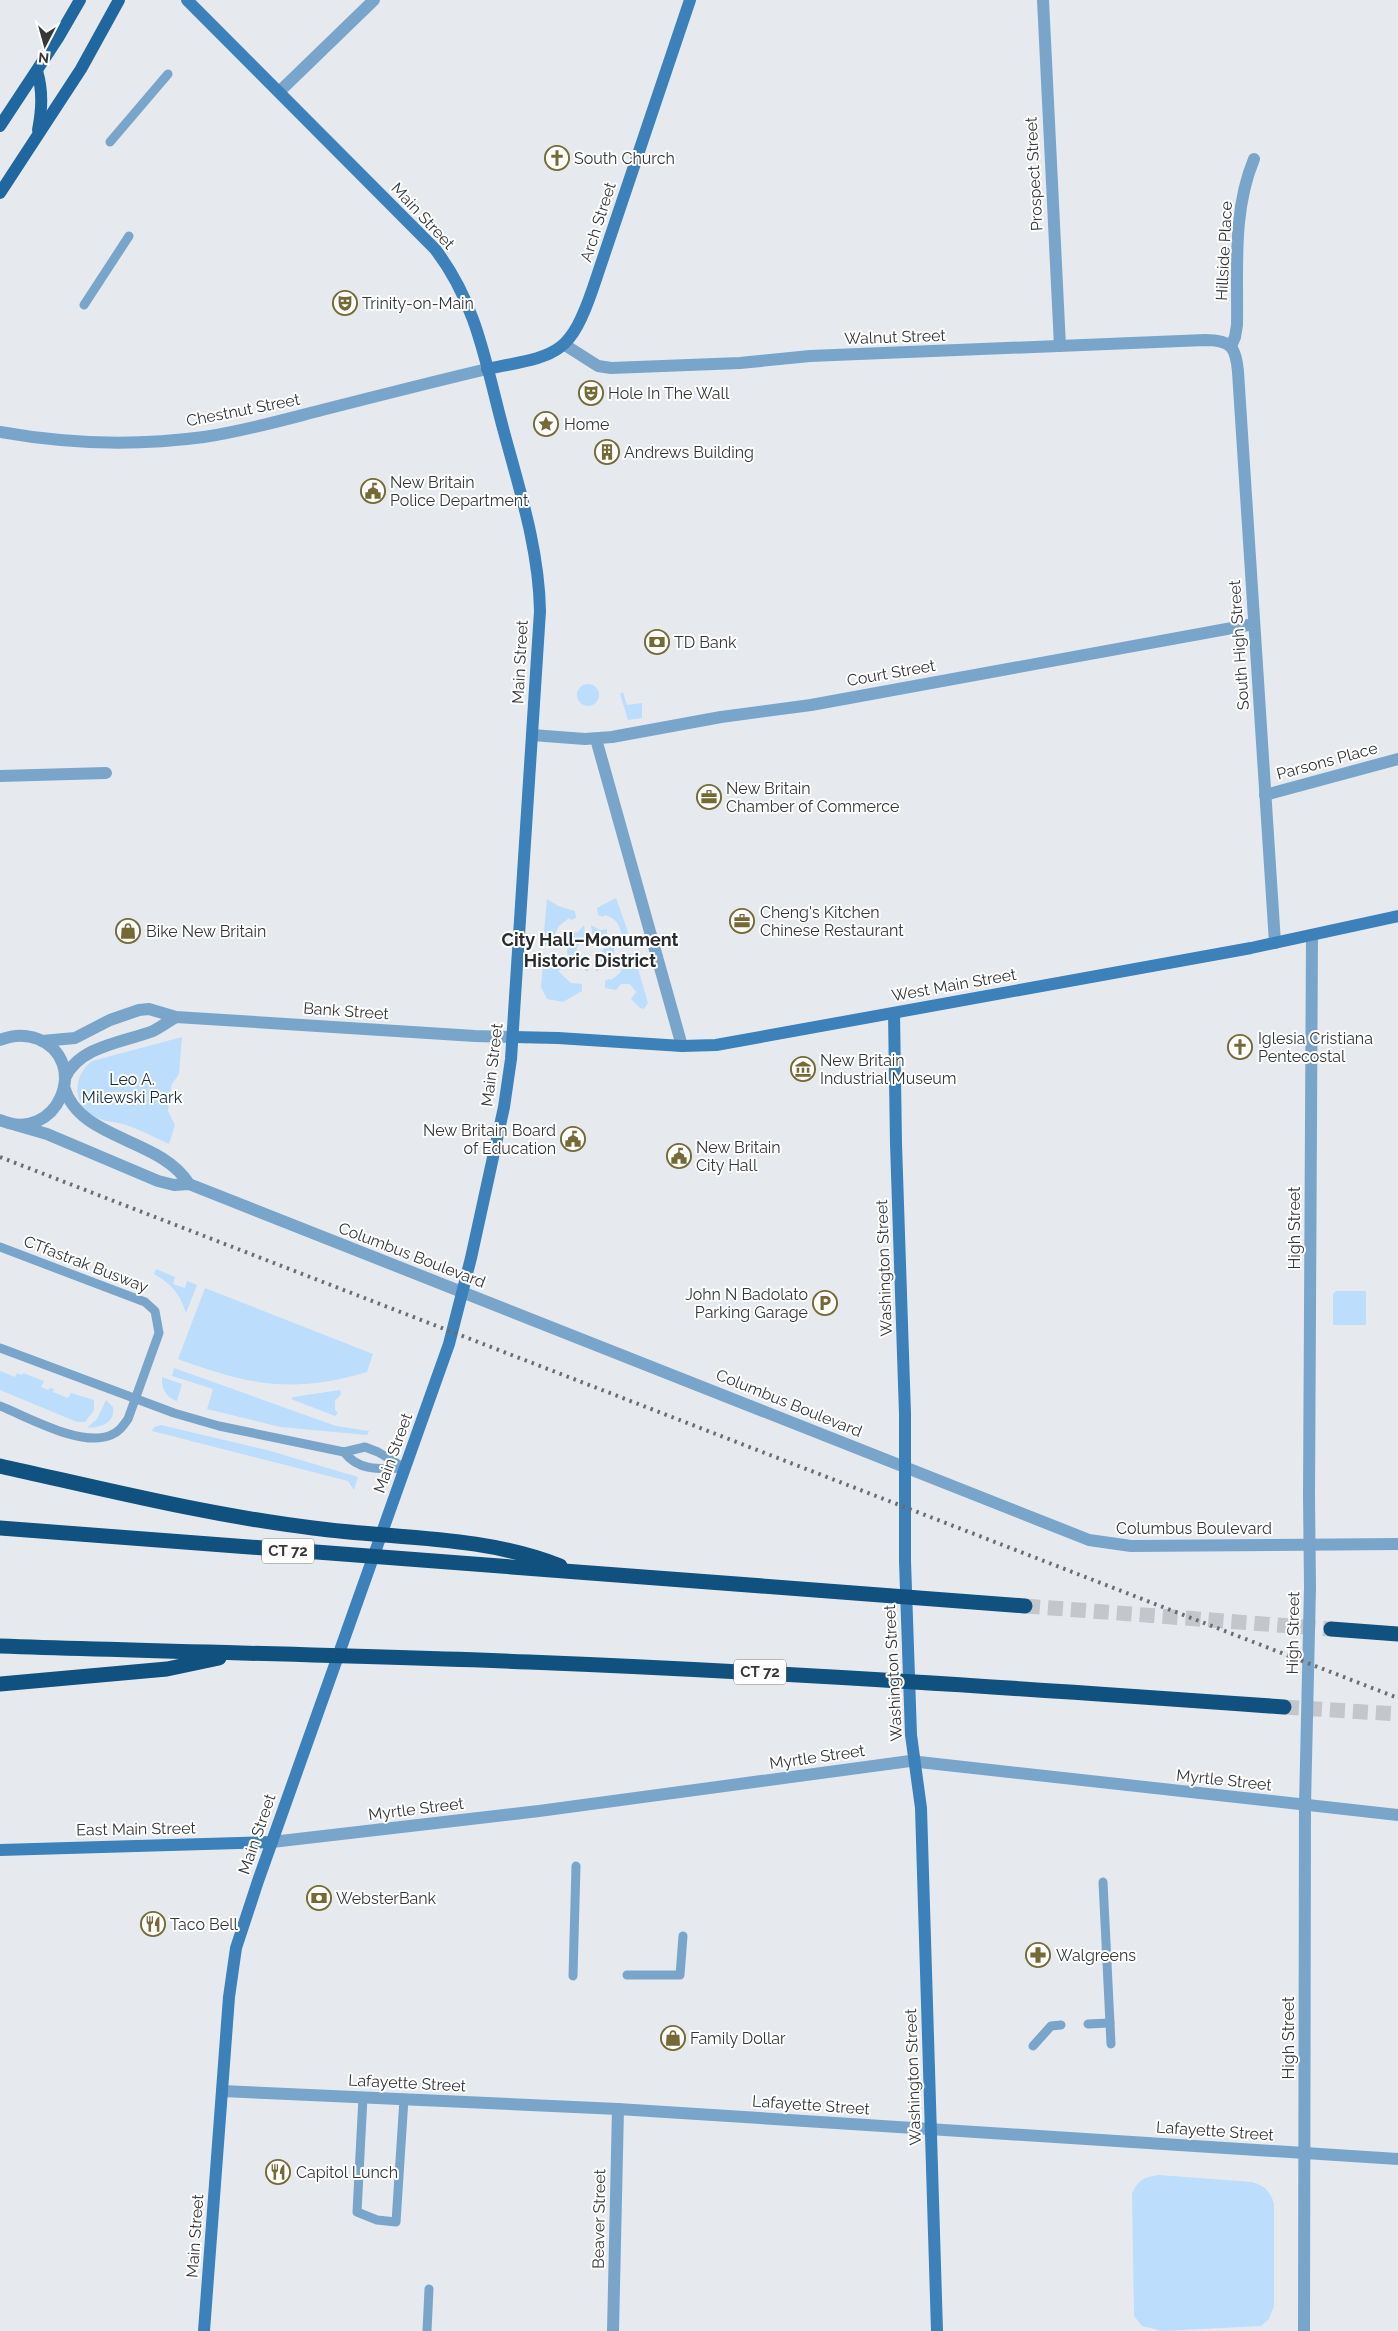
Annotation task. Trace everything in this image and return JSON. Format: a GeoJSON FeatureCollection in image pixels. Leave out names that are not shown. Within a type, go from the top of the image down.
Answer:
{"type":"FeatureCollection","features":[{"type":"Feature","properties":{"kind":"highway"},"geometry":{"type":"LineString","coordinates":[[0,1466],[228,1516],[315,1529],[493,1547],[530,1555],[575,1572]]}},
{"type":"Feature","properties":{"kind":"highway","name":"CT 72"},"geometry":{"type":"LineString","coordinates":[[0,1528],[1025,1606]]}},
{"type":"Feature","properties":{"kind":"highway"},"geometry":{"type":"LineString","coordinates":[[1331,1629],[1398,1634]]}},
{"type":"Feature","properties":{"kind":"highway","name":"CT 72"},"geometry":{"type":"LineString","coordinates":[[0,1646],[684,1668],[1019,1688],[1284,1707]]}},
{"type":"Feature","properties":{"kind":"highway"},"geometry":{"type":"LineString","coordinates":[[0,1684],[167,1669],[234,1653]]}},
{"type":"Feature","properties":{"kind":"main road"},"geometry":{"type":"LineString","coordinates":[[0,126],[37,71],[80,0]]}},
{"type":"Feature","properties":{"kind":"main road"},"geometry":{"type":"LineString","coordinates":[[0,193],[88,57],[119,0]]}},
{"type":"Feature","properties":{"kind":"main road","name":"Main Street"},"geometry":{"type":"LineString","coordinates":[[187,0],[430,244],[461,288],[470,308],[526,514],[538,577],[540,611],[513,1037],[504,1107],[463,1292],[449,1344],[272,1842],[233,1960],[204,2331]]}},
{"type":"Feature","properties":{"kind":"main road","name":"Arch Street"},"geometry":{"type":"LineString","coordinates":[[487,369],[543,357],[564,345],[577,329],[587,306],[690,0]]}},
{"type":"Feature","properties":{"kind":"main road"},"geometry":{"type":"LineString","coordinates":[[36,137],[42,96],[37,71]]}},
{"type":"Feature","properties":{"kind":"main road","name":"West Main Street"},"geometry":{"type":"LineString","coordinates":[[513,1037],[682,1046],[716,1045],[1274,943],[1398,916]]}},
{"type":"Feature","properties":{"kind":"main road","name":"Washington Street"},"geometry":{"type":"LineString","coordinates":[[894,1013],[910,1717],[922,1808],[937,2331]]}},
{"type":"Feature","properties":{"kind":"main road","name":"East Main Street"},"geometry":{"type":"LineString","coordinates":[[0,1850],[272,1842]]}},
{"type":"Feature","properties":{"kind":"street"},"geometry":{"type":"LineString","coordinates":[[279,92],[374,0]]}},
{"type":"Feature","properties":{"kind":"street","name":"Prospect Street"},"geometry":{"type":"LineString","coordinates":[[1043,0],[1060,346]]}},
{"type":"Feature","properties":{"kind":"street","name":"Hillside Place"},"geometry":{"type":"LineString","coordinates":[[1231,346],[1236,337],[1237,325],[1239,216],[1244,188],[1254,159]]}},
{"type":"Feature","properties":{"kind":"street","name":"Walnut Street"},"geometry":{"type":"LineString","coordinates":[[564,345],[598,366],[611,368],[740,363],[810,356],[1205,340],[1223,341],[1231,346]]}},
{"type":"Feature","properties":{"kind":"street","name":"South High Street"},"geometry":{"type":"LineString","coordinates":[[1231,346],[1238,366],[1274,943]]}},
{"type":"Feature","properties":{"kind":"street","name":"Chestnut Street"},"geometry":{"type":"LineString","coordinates":[[0,432],[63,440],[114,443],[158,442],[205,437],[273,423],[487,369]]}},
{"type":"Feature","properties":{"kind":"street","name":"Court Street"},"geometry":{"type":"LineString","coordinates":[[532,736],[596,739],[811,705],[1254,624]]}},
{"type":"Feature","properties":{"kind":"street"},"geometry":{"type":"LineString","coordinates":[[596,739],[682,1046]]}},
{"type":"Feature","properties":{"kind":"street","name":"Parsons Place"},"geometry":{"type":"LineString","coordinates":[[1264,795],[1398,758]]}},
{"type":"Feature","properties":{"kind":"street"},"geometry":{"type":"LineString","coordinates":[[0,776],[106,773]]}},
{"type":"Feature","properties":{"kind":"street","name":"High Street"},"geometry":{"type":"LineString","coordinates":[[1304,2331],[1305,1805],[1310,1592],[1312,935]]}},
{"type":"Feature","properties":{"kind":"street","name":"Bank Street"},"geometry":{"type":"LineString","coordinates":[[0,1040],[18,1036],[27,1036],[42,1041],[75,1038],[110,1020],[139,1010],[149,1009],[176,1017],[513,1037]]}},
{"type":"Feature","properties":{"kind":"street"},"geometry":{"type":"LineString","coordinates":[[16,1124],[31,1123],[50,1113],[60,1102],[65,1083],[77,1062],[94,1052],[153,1030],[176,1017]]}},
{"type":"Feature","properties":{"kind":"street","name":"Columbus Boulevard"},"geometry":{"type":"LineString","coordinates":[[42,1041],[57,1055],[70,1100],[85,1118],[170,1163],[183,1174],[189,1184]]}},
{"type":"Feature","properties":{"kind":"street","name":"Columbus Boulevard"},"geometry":{"type":"LineString","coordinates":[[0,1120],[48,1134],[158,1181],[174,1185],[189,1184],[1077,1536],[1103,1543],[1136,1546],[1398,1544]]}},
{"type":"Feature","properties":{"kind":"street","name":"Myrtle Street"},"geometry":{"type":"LineString","coordinates":[[272,1842],[538,1811],[915,1761],[1398,1815]]}},
{"type":"Feature","properties":{"kind":"street","name":"Lafayette Street"},"geometry":{"type":"LineString","coordinates":[[222,2090],[618,2109],[1398,2159]]}},
{"type":"Feature","properties":{"kind":"street","name":"Beaver Street"},"geometry":{"type":"LineString","coordinates":[[613,2331],[618,2109]]}},
{"type":"Feature","properties":{"kind":"lane"},"geometry":{"type":"LineString","coordinates":[[110,142],[168,74]]}},
{"type":"Feature","properties":{"kind":"lane"},"geometry":{"type":"LineString","coordinates":[[84,305],[129,236]]}},
{"type":"Feature","properties":{"kind":"lane","name":"CTfastrak Busway"},"geometry":{"type":"LineString","coordinates":[[0,1247],[140,1300],[150,1306],[158,1318],[159,1333],[135,1400],[122,1428],[110,1436],[102,1438],[67,1434],[0,1406]]}},
{"type":"Feature","properties":{"kind":"lane"},"geometry":{"type":"LineString","coordinates":[[0,1348],[135,1400],[219,1426],[344,1452],[365,1448],[378,1452],[405,1468]]}},
{"type":"Feature","properties":{"kind":"lane"},"geometry":{"type":"LineString","coordinates":[[344,1452],[352,1462],[371,1469],[405,1468]]}},
{"type":"Feature","properties":{"kind":"lane"},"geometry":{"type":"LineString","coordinates":[[573,1976],[576,1866]]}},
{"type":"Feature","properties":{"kind":"lane"},"geometry":{"type":"LineString","coordinates":[[1103,1882],[1111,2044]]}},
{"type":"Feature","properties":{"kind":"lane"},"geometry":{"type":"LineString","coordinates":[[627,1975],[680,1975],[682,1936]]}},
{"type":"Feature","properties":{"kind":"lane"},"geometry":{"type":"LineString","coordinates":[[1088,2024],[1110,2023]]}},
{"type":"Feature","properties":{"kind":"lane"},"geometry":{"type":"LineString","coordinates":[[1033,2046],[1052,2026],[1061,2025]]}},
{"type":"Feature","properties":{"kind":"lane"},"geometry":{"type":"LineString","coordinates":[[363,2097],[357,2212],[377,2220],[396,2222],[404,2099]]}},
{"type":"Feature","properties":{"kind":"lane"},"geometry":{"type":"LineString","coordinates":[[427,2331],[429,2289]]}},
{"type":"Feature","properties":{"kind":"green space"},"geometry":{"type":"Polygon","coordinates":[[[588,684],[596,687],[599,695],[596,703],[588,706],[580,703],[577,695],[580,687],[588,684]]]}},
{"type":"Feature","properties":{"kind":"green space"},"geometry":{"type":"Polygon","coordinates":[[[623,692],[627,705],[642,703],[642,718],[628,720],[620,694],[623,692]]]}},
{"type":"Feature","properties":{"kind":"green space"},"geometry":{"type":"Polygon","coordinates":[[[616,898],[628,932],[626,937],[623,936],[613,919],[605,915],[603,917],[598,915],[597,908],[616,898]]]}},
{"type":"Feature","properties":{"kind":"green space"},"geometry":{"type":"Polygon","coordinates":[[[547,899],[558,906],[575,911],[576,918],[571,920],[569,918],[559,926],[555,934],[557,936],[555,943],[545,945],[543,943],[547,899]]]}},
{"type":"Feature","properties":{"kind":"green space"},"geometry":{"type":"Polygon","coordinates":[[[584,925],[586,942],[578,945],[576,952],[587,957],[588,972],[581,967],[574,968],[574,962],[571,961],[567,953],[568,942],[572,939],[571,933],[578,932],[584,925]]]}},
{"type":"Feature","properties":{"kind":"green space"},"geometry":{"type":"Polygon","coordinates":[[[591,925],[600,930],[607,929],[607,936],[610,937],[614,944],[614,953],[609,958],[610,965],[603,966],[596,972],[594,955],[601,954],[604,947],[593,941],[591,925]]]}},
{"type":"Feature","properties":{"kind":"green space"},"geometry":{"type":"Polygon","coordinates":[[[630,954],[635,958],[648,1003],[644,1009],[640,1008],[631,999],[636,992],[630,984],[621,984],[616,990],[605,988],[605,981],[611,980],[619,974],[625,964],[623,962],[624,956],[630,954]]]}},
{"type":"Feature","properties":{"kind":"green space"},"geometry":{"type":"Polygon","coordinates":[[[556,962],[561,969],[558,971],[571,983],[582,984],[582,991],[563,1002],[547,999],[541,987],[543,964],[556,962]]]}},
{"type":"Feature","properties":{"kind":"green space","name":"Leo A. Milewski Park"},"geometry":{"type":"Polygon","coordinates":[[[182,1037],[179,1074],[172,1084],[169,1096],[168,1111],[175,1125],[169,1144],[129,1126],[96,1118],[81,1104],[78,1097],[78,1081],[81,1074],[92,1061],[182,1037]]]}},
{"type":"Feature","properties":{"kind":"green space"},"geometry":{"type":"Polygon","coordinates":[[[156,1269],[175,1277],[173,1284],[185,1288],[187,1281],[197,1285],[186,1313],[181,1300],[174,1290],[154,1274],[156,1269]]]}},
{"type":"Feature","properties":{"kind":"green space"},"geometry":{"type":"Polygon","coordinates":[[[205,1288],[373,1354],[367,1372],[316,1383],[271,1384],[227,1375],[178,1359],[205,1288]]]}},
{"type":"Feature","properties":{"kind":"green space"},"geometry":{"type":"Polygon","coordinates":[[[1336,1291],[1366,1291],[1366,1325],[1333,1325],[1333,1294],[1336,1291]]]}},
{"type":"Feature","properties":{"kind":"green space"},"geometry":{"type":"Polygon","coordinates":[[[174,1368],[336,1426],[369,1431],[367,1435],[280,1427],[207,1409],[213,1389],[172,1376],[174,1368]]]}},
{"type":"Feature","properties":{"kind":"green space"},"geometry":{"type":"Polygon","coordinates":[[[0,1371],[15,1377],[17,1373],[22,1375],[23,1373],[44,1381],[41,1387],[48,1390],[50,1388],[54,1389],[53,1392],[68,1398],[71,1393],[94,1400],[94,1410],[85,1422],[77,1422],[0,1390],[0,1371]]]}},
{"type":"Feature","properties":{"kind":"green space"},"geometry":{"type":"Polygon","coordinates":[[[162,1377],[182,1384],[177,1401],[170,1398],[165,1392],[162,1385],[162,1377]]]}},
{"type":"Feature","properties":{"kind":"green space"},"geometry":{"type":"Polygon","coordinates":[[[340,1390],[341,1394],[335,1401],[335,1410],[338,1413],[335,1416],[291,1399],[293,1397],[340,1390]]]}},
{"type":"Feature","properties":{"kind":"green space"},"geometry":{"type":"Polygon","coordinates":[[[106,1400],[113,1407],[112,1417],[106,1424],[87,1428],[97,1419],[106,1400]]]}},
{"type":"Feature","properties":{"kind":"green space"},"geometry":{"type":"Polygon","coordinates":[[[161,1425],[267,1450],[358,1477],[354,1490],[348,1481],[152,1431],[154,1427],[161,1425]]]}},
{"type":"Feature","properties":{"kind":"green space"},"geometry":{"type":"Polygon","coordinates":[[[1159,2175],[1252,2182],[1264,2187],[1269,2192],[1274,2204],[1274,2306],[1269,2319],[1261,2326],[1163,2331],[1142,2326],[1134,2316],[1132,2194],[1139,2182],[1159,2175]]]}},
{"type":"Feature","properties":{"kind":"tunnel"},"geometry":{"type":"LineString","coordinates":[[1025,1606],[1331,1629]]}},
{"type":"Feature","properties":{"kind":"tunnel"},"geometry":{"type":"LineString","coordinates":[[1284,1707],[1398,1714]]}},
{"type":"Feature","properties":{"kind":"railway"},"geometry":{"type":"LineString","coordinates":[[0,1157],[1398,1698]]}},
{"type":"Feature","properties":{"kind":"place","name":"South Church"},"geometry":{"type":"Point","coordinates":[557,158]}},
{"type":"Feature","properties":{"kind":"place","name":"Trinity-on-Main"},"geometry":{"type":"Point","coordinates":[345,303]}},
{"type":"Feature","properties":{"kind":"place","name":"Hole In The Wall"},"geometry":{"type":"Point","coordinates":[591,393]}},
{"type":"Feature","properties":{"kind":"place","name":"Home"},"geometry":{"type":"Point","coordinates":[546,424]}},
{"type":"Feature","properties":{"kind":"place","name":"Andrews Building"},"geometry":{"type":"Point","coordinates":[607,452]}},
{"type":"Feature","properties":{"kind":"place","name":"New Britain Police Department"},"geometry":{"type":"Point","coordinates":[373,491]}},
{"type":"Feature","properties":{"kind":"place","name":"TD Bank"},"geometry":{"type":"Point","coordinates":[657,642]}},
{"type":"Feature","properties":{"kind":"place","name":"New Britain Chamber of Commerce"},"geometry":{"type":"Point","coordinates":[709,797]}},
{"type":"Feature","properties":{"kind":"place","name":"Cheng's Kitchen Chinese Restaurant"},"geometry":{"type":"Point","coordinates":[742,921]}},
{"type":"Feature","properties":{"kind":"place","name":"Bike New Britain"},"geometry":{"type":"Point","coordinates":[128,931]}},
{"type":"Feature","properties":{"kind":"place","name":"Iglesia Cristiana Pentecostal"},"geometry":{"type":"Point","coordinates":[1240,1047]}},
{"type":"Feature","properties":{"kind":"place","name":"New Britain Industrial Museum"},"geometry":{"type":"Point","coordinates":[803,1069]}},
{"type":"Feature","properties":{"kind":"place","name":"New Britain Board of Education"},"geometry":{"type":"Point","coordinates":[573,1139]}},
{"type":"Feature","properties":{"kind":"place","name":"New Britain City Hall"},"geometry":{"type":"Point","coordinates":[679,1156]}},
{"type":"Feature","properties":{"kind":"place","name":"John N Badolato Parking Garage"},"geometry":{"type":"Point","coordinates":[825,1303]}},
{"type":"Feature","properties":{"kind":"place","name":"WebsterBank"},"geometry":{"type":"Point","coordinates":[319,1898]}},
{"type":"Feature","properties":{"kind":"place","name":"Taco Bell"},"geometry":{"type":"Point","coordinates":[153,1924]}},
{"type":"Feature","properties":{"kind":"place","name":"Walgreens"},"geometry":{"type":"Point","coordinates":[1038,1955]}},
{"type":"Feature","properties":{"kind":"place","name":"Family Dollar"},"geometry":{"type":"Point","coordinates":[673,2038]}},
{"type":"Feature","properties":{"kind":"place","name":"Capitol Lunch"},"geometry":{"type":"Point","coordinates":[278,2172]}},
{"type":"Feature","properties":{"kind":"district","name":"City Hall–Monument Historic District"},"geometry":{"type":"Point","coordinates":[590,950]}}]}
